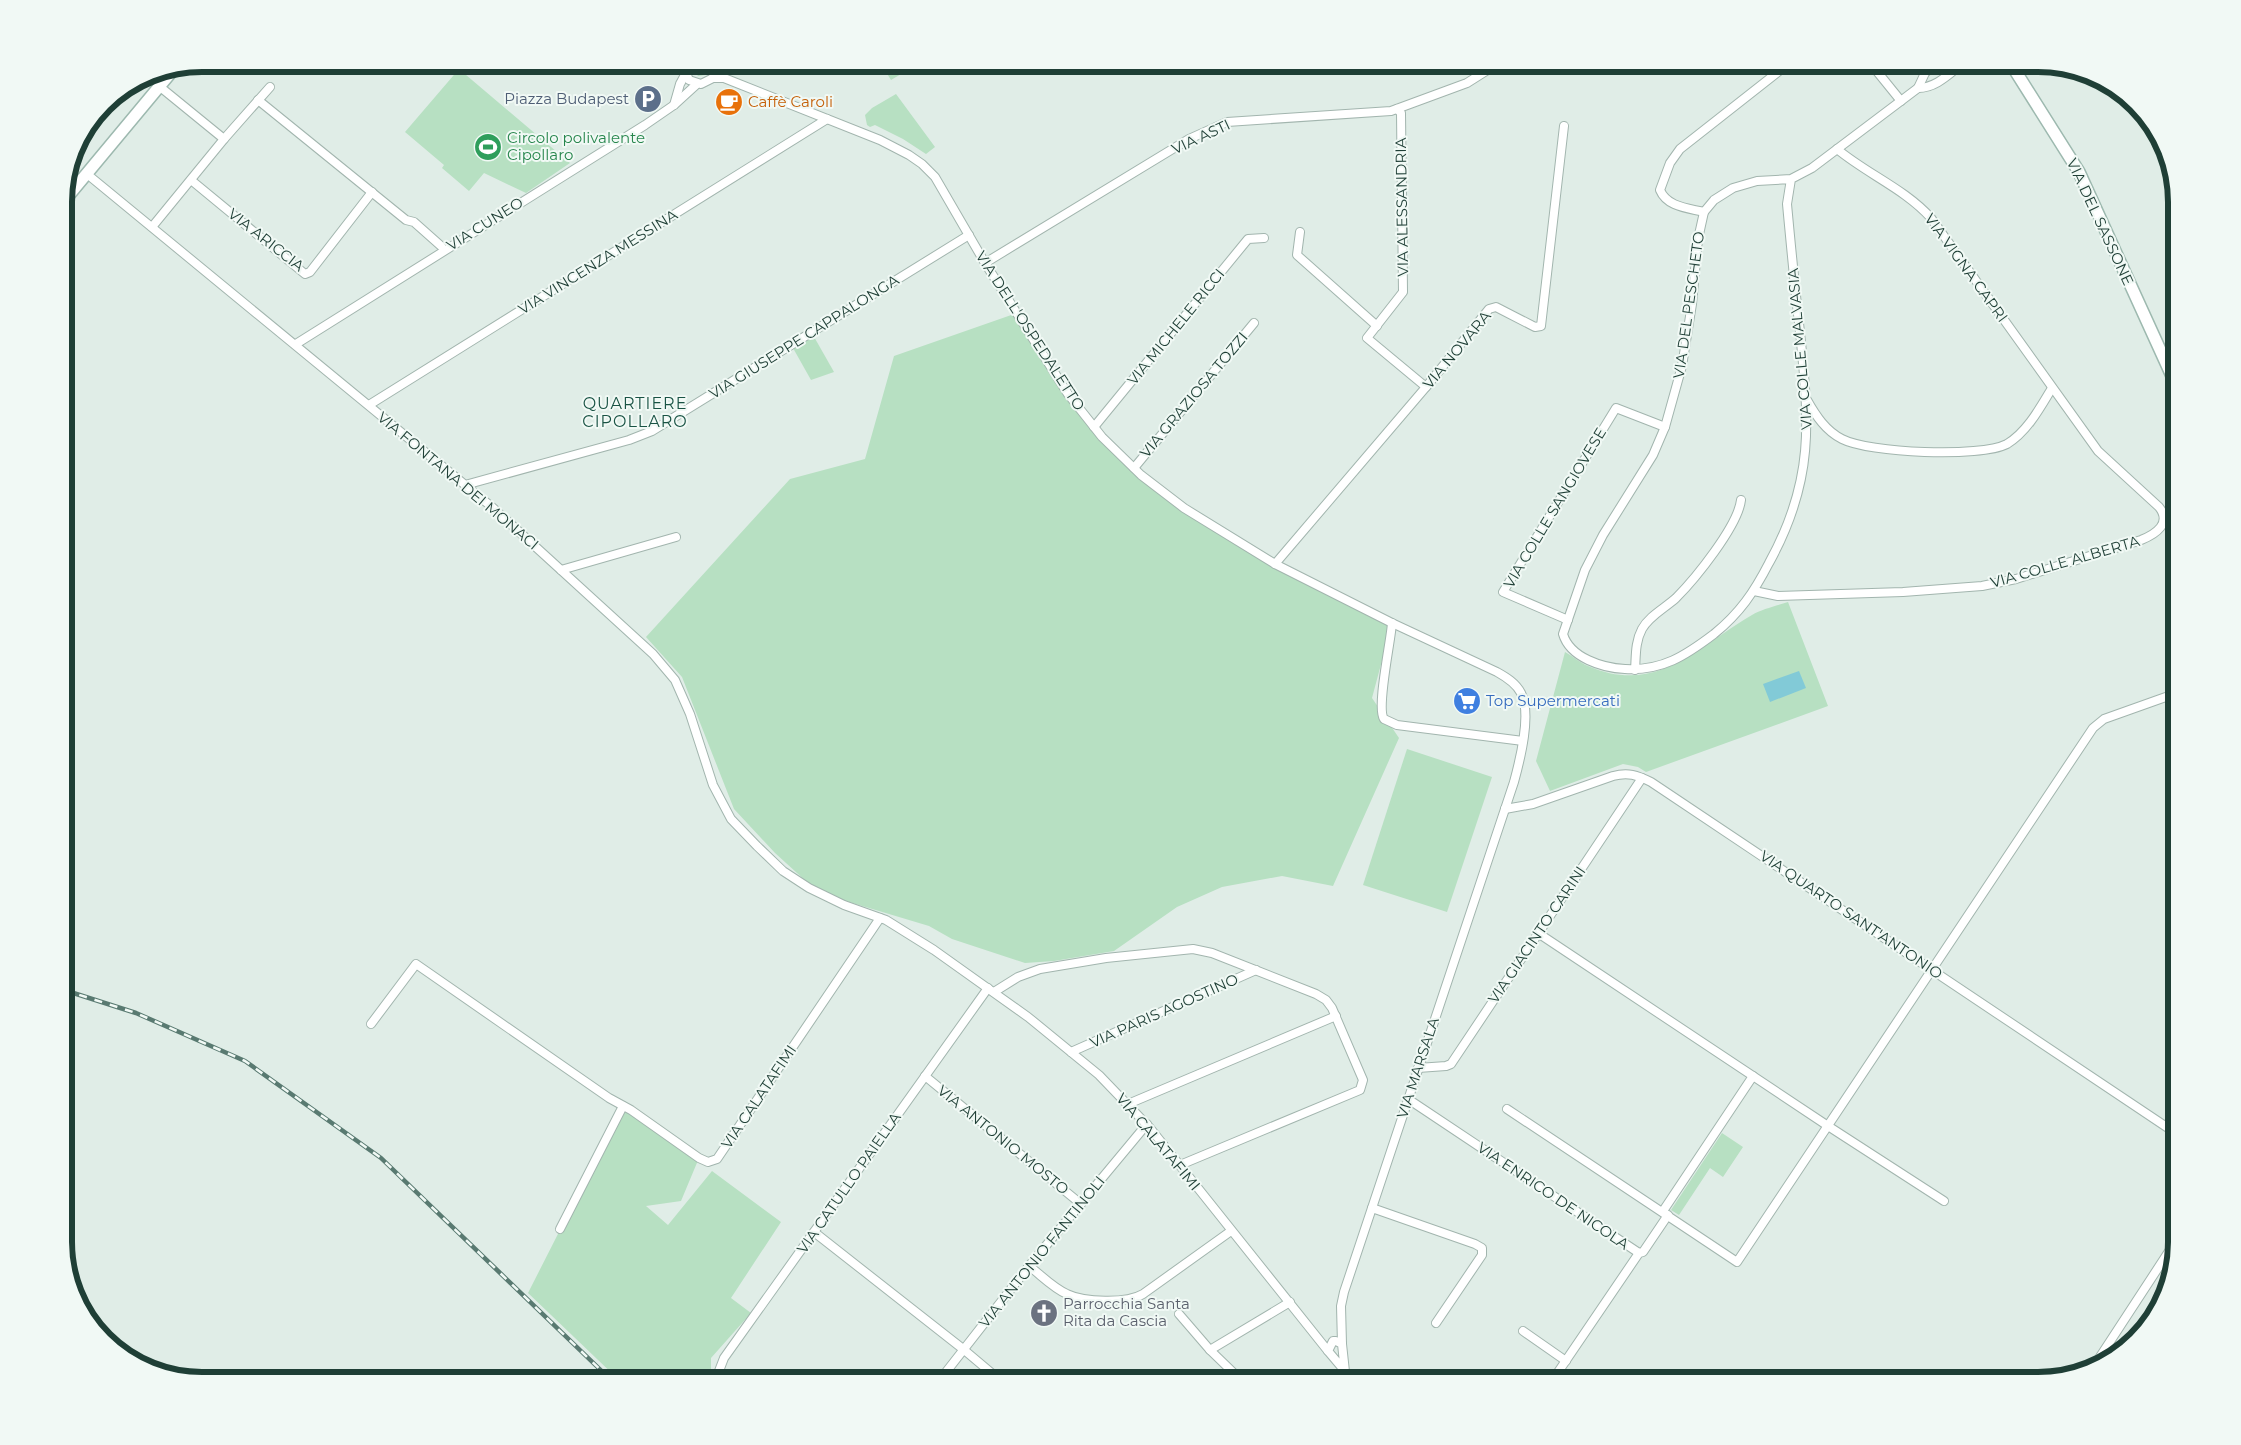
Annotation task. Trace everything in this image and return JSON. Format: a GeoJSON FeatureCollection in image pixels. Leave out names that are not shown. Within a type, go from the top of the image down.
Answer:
{"type":"FeatureCollection","features":[{"type":"Feature","properties":{"kind":"main road","name":"VIA DEL SASSONE"},"geometry":{"type":"LineString","coordinates":[[2017,73],[2079,172],[2168,367]]}},
{"type":"Feature","properties":{"kind":"main road"},"geometry":{"type":"LineString","coordinates":[[74,190],[166,78]]}},
{"type":"Feature","properties":{"kind":"street"},"geometry":{"type":"LineString","coordinates":[[674,105],[683,73]]}},
{"type":"Feature","properties":{"kind":"street"},"geometry":{"type":"LineString","coordinates":[[687,73],[689,80],[697,84],[706,84],[713,78],[714,73]]}},
{"type":"Feature","properties":{"kind":"street"},"geometry":{"type":"LineString","coordinates":[[721,73],[724,78]]}},
{"type":"Feature","properties":{"kind":"street","name":"VIA ASTI"},"geometry":{"type":"LineString","coordinates":[[985,263],[1189,139],[1226,123],[1391,111],[1467,83],[1483,73]]}},
{"type":"Feature","properties":{"kind":"street"},"geometry":{"type":"LineString","coordinates":[[1704,212],[1671,203],[1664,198],[1660,190],[1670,163],[1690,139],[1776,73]]}},
{"type":"Feature","properties":{"kind":"street"},"geometry":{"type":"LineString","coordinates":[[1878,73],[1901,101]]}},
{"type":"Feature","properties":{"kind":"street"},"geometry":{"type":"LineString","coordinates":[[1791,179],[1812,168],[1918,88],[1925,73]]}},
{"type":"Feature","properties":{"kind":"street"},"geometry":{"type":"LineString","coordinates":[[1918,88],[1927,88],[1950,73]]}},
{"type":"Feature","properties":{"kind":"street","name":"VIA DELL'OSPEDALETTO"},"geometry":{"type":"LineString","coordinates":[[713,78],[724,78],[880,140],[922,164],[935,178],[985,263],[1068,394],[1094,427],[1134,468],[1184,508],[1275,564],[1510,680],[1524,700],[1523,741],[1514,782],[1505,809]]}},
{"type":"Feature","properties":{"kind":"street","name":"VIA CUNEO"},"geometry":{"type":"LineString","coordinates":[[296,344],[645,125],[674,105],[697,84]]}},
{"type":"Feature","properties":{"kind":"street"},"geometry":{"type":"LineString","coordinates":[[159,86],[224,139]]}},
{"type":"Feature","properties":{"kind":"street"},"geometry":{"type":"LineString","coordinates":[[152,227],[224,139],[270,87]]}},
{"type":"Feature","properties":{"kind":"street"},"geometry":{"type":"LineString","coordinates":[[258,100],[406,220],[414,222],[441,246]]}},
{"type":"Feature","properties":{"kind":"street","name":"VIA ALESSANDRIA"},"geometry":{"type":"LineString","coordinates":[[1397,109],[1401,114],[1404,292],[1368,337],[1368,340],[1426,387]]}},
{"type":"Feature","properties":{"kind":"street","name":"VIA VINCENZA MESSINA"},"geometry":{"type":"LineString","coordinates":[[369,405],[827,119]]}},
{"type":"Feature","properties":{"kind":"street","name":"VIA NOVARA"},"geometry":{"type":"LineString","coordinates":[[1275,564],[1491,308],[1498,308],[1536,327],[1541,324],[1564,126]]}},
{"type":"Feature","properties":{"kind":"street","name":"VIA VIGNA CAPRI"},"geometry":{"type":"LineString","coordinates":[[1837,149],[1864,169],[1912,199],[1925,210],[1999,311],[2052,388]]}},
{"type":"Feature","properties":{"kind":"street","name":"VIA FONTANA DEI MONACI"},"geometry":{"type":"LineString","coordinates":[[87,174],[296,344],[465,485],[653,654],[675,680],[690,714],[712,785],[731,819],[756,846]]}},
{"type":"Feature","properties":{"kind":"street","name":"VIA DEL PESCHETO"},"geometry":{"type":"LineString","coordinates":[[1568,620],[1585,570],[1602,535],[1653,454],[1665,427],[1682,366],[1692,304],[1698,239],[1704,212],[1723,193],[1739,185],[1757,181],[1791,179]]}},
{"type":"Feature","properties":{"kind":"street","name":"VIA COLLE MALVASIA"},"geometry":{"type":"LineString","coordinates":[[1568,620],[1563,634],[1566,642],[1584,658],[1597,664],[1617,669],[1648,670],[1665,665],[1702,643],[1739,611],[1754,591],[1779,545],[1793,510],[1806,449],[1807,399],[1787,204],[1791,179]]}},
{"type":"Feature","properties":{"kind":"street","name":"VIA ARICCIA"},"geometry":{"type":"LineString","coordinates":[[191,180],[305,274],[310,272],[372,192]]}},
{"type":"Feature","properties":{"kind":"street"},"geometry":{"type":"LineString","coordinates":[[1300,232],[1297,256],[1377,326]]}},
{"type":"Feature","properties":{"kind":"street","name":"VIA GIUSEPPE CAPPALONGA"},"geometry":{"type":"LineString","coordinates":[[465,485],[629,440],[652,431],[969,235]]}},
{"type":"Feature","properties":{"kind":"street","name":"VIA MICHELE RICCI"},"geometry":{"type":"LineString","coordinates":[[1094,427],[1248,239],[1264,238]]}},
{"type":"Feature","properties":{"kind":"street","name":"VIA GRAZIOSA TOZZI"},"geometry":{"type":"LineString","coordinates":[[1134,468],[1254,323]]}},
{"type":"Feature","properties":{"kind":"street"},"geometry":{"type":"LineString","coordinates":[[1807,399],[1824,425],[1832,433],[1855,444],[1870,448],[1954,452],[1985,451],[2000,447],[2016,437],[2038,411],[2052,388]]}},
{"type":"Feature","properties":{"kind":"street","name":"VIA COLLE ALBERTA"},"geometry":{"type":"LineString","coordinates":[[1754,591],[1778,596],[1903,592],[1982,586],[2016,579],[2085,558],[2141,540],[2157,532],[2164,520],[2161,509],[2098,451],[2052,388]]}},
{"type":"Feature","properties":{"kind":"street","name":"VIA COLLE SANGIOVESE"},"geometry":{"type":"LineString","coordinates":[[1568,620],[1503,592],[1616,408],[1665,427]]}},
{"type":"Feature","properties":{"kind":"street"},"geometry":{"type":"LineString","coordinates":[[1635,670],[1636,644],[1644,626],[1674,599],[1705,565],[1733,521],[1741,506],[1741,500]]}},
{"type":"Feature","properties":{"kind":"street"},"geometry":{"type":"LineString","coordinates":[[561,570],[676,537]]}},
{"type":"Feature","properties":{"kind":"street"},"geometry":{"type":"LineString","coordinates":[[1392,623],[1391,642],[1381,706],[1384,719],[1397,725],[1523,741]]}},
{"type":"Feature","properties":{"kind":"street"},"geometry":{"type":"LineString","coordinates":[[1507,1109],[1737,1262],[2095,725],[2104,719],[2168,696]]}},
{"type":"Feature","properties":{"kind":"street","name":"VIA QUARTO SANT'ANTONIO"},"geometry":{"type":"LineString","coordinates":[[1505,809],[1529,806],[1613,776],[1630,774],[1642,778],[2168,1128]]}},
{"type":"Feature","properties":{"kind":"street","name":"VIA GIACINTO CARINI"},"geometry":{"type":"LineString","coordinates":[[1418,1068],[1450,1065],[1642,778]]}},
{"type":"Feature","properties":{"kind":"street","name":"VIA MARSALA"},"geometry":{"type":"LineString","coordinates":[[1344,1370],[1341,1328],[1342,1298],[1505,809]]}},
{"type":"Feature","properties":{"kind":"street","name":"VIA CALATAFIMI"},"geometry":{"type":"LineString","coordinates":[[756,846],[784,871],[809,888],[844,905],[880,918],[934,950],[991,990],[1071,1052],[1147,1124],[1344,1370]]}},
{"type":"Feature","properties":{"kind":"street","name":"VIA CALATAFIMI"},"geometry":{"type":"LineString","coordinates":[[371,1024],[416,964],[568,1070],[699,1158],[708,1162],[717,1159],[880,918]]}},
{"type":"Feature","properties":{"kind":"street"},"geometry":{"type":"LineString","coordinates":[[1538,933],[1944,1201]]}},
{"type":"Feature","properties":{"kind":"street","name":"VIA CATULLO PAIELLA"},"geometry":{"type":"LineString","coordinates":[[719,1372],[723,1360],[925,1076],[991,990],[1018,977],[1040,969],[1106,958],[1183,949],[1205,951],[1319,995],[1329,1003],[1363,1082],[1358,1093],[1180,1166]]}},
{"type":"Feature","properties":{"kind":"street","name":"VIA PARIS AGOSTINO"},"geometry":{"type":"LineString","coordinates":[[1071,1052],[1256,970]]}},
{"type":"Feature","properties":{"kind":"street"},"geometry":{"type":"LineString","coordinates":[[1128,1104],[1336,1016]]}},
{"type":"Feature","properties":{"kind":"street","name":"VIA ANTONIO MOSTO"},"geometry":{"type":"LineString","coordinates":[[925,1076],[1081,1204]]}},
{"type":"Feature","properties":{"kind":"street"},"geometry":{"type":"LineString","coordinates":[[1639,1253],[1643,1252],[1752,1076]]}},
{"type":"Feature","properties":{"kind":"street","name":"VIA ENRICO DE NICOLA"},"geometry":{"type":"LineString","coordinates":[[1408,1099],[1639,1253],[1558,1372]]}},
{"type":"Feature","properties":{"kind":"street"},"geometry":{"type":"LineString","coordinates":[[560,1229],[623,1106]]}},
{"type":"Feature","properties":{"kind":"street","name":"VIA ANTONIO FANTINOLI"},"geometry":{"type":"LineString","coordinates":[[946,1372],[1029,1266],[1147,1124]]}},
{"type":"Feature","properties":{"kind":"street"},"geometry":{"type":"LineString","coordinates":[[1372,1208],[1482,1248],[1482,1255],[1436,1323]]}},
{"type":"Feature","properties":{"kind":"street"},"geometry":{"type":"LineString","coordinates":[[1029,1266],[1060,1290],[1071,1296],[1126,1301],[1142,1294],[1231,1230]]}},
{"type":"Feature","properties":{"kind":"street"},"geometry":{"type":"LineString","coordinates":[[814,1232],[990,1372]]}},
{"type":"Feature","properties":{"kind":"street"},"geometry":{"type":"LineString","coordinates":[[2100,1357],[2167,1254]]}},
{"type":"Feature","properties":{"kind":"street"},"geometry":{"type":"LineString","coordinates":[[1210,1350],[1290,1302]]}},
{"type":"Feature","properties":{"kind":"street"},"geometry":{"type":"LineString","coordinates":[[1179,1314],[1210,1350],[1233,1372]]}},
{"type":"Feature","properties":{"kind":"street","name":"VIA MARSALA"},"geometry":{"type":"LineString","coordinates":[[1328,1350],[1341,1328]]}},
{"type":"Feature","properties":{"kind":"street"},"geometry":{"type":"LineString","coordinates":[[1523,1331],[1566,1361]]}},
{"type":"Feature","properties":{"kind":"street"},"geometry":{"type":"LineString","coordinates":[[1333,1341],[1342,1344]]}},
{"type":"Feature","properties":{"kind":"green space","name":"Circolo polivalente Cipollaro"},"geometry":{"type":"Polygon","coordinates":[[[456,73],[464,73],[570,163],[526,193],[484,173],[469,191],[442,168],[444,165],[405,132],[456,73]]]}},
{"type":"Feature","properties":{"kind":"green space"},"geometry":{"type":"Polygon","coordinates":[[[696,73],[707,73],[705,75],[698,76],[696,73]]]}},
{"type":"Feature","properties":{"kind":"green space"},"geometry":{"type":"Polygon","coordinates":[[[887,73],[903,73],[891,80],[887,73]]]}},
{"type":"Feature","properties":{"kind":"green space"},"geometry":{"type":"Polygon","coordinates":[[[896,94],[935,147],[926,154],[903,139],[875,125],[870,127],[867,125],[865,115],[872,108],[896,94]]]}},
{"type":"Feature","properties":{"kind":"green space"},"geometry":{"type":"Polygon","coordinates":[[[1017,313],[1094,427],[1141,475],[1236,540],[1392,623],[1372,698],[1399,738],[1333,886],[1282,876],[1222,887],[1177,907],[1114,951],[1054,961],[1025,963],[952,939],[929,926],[819,893],[775,853],[734,809],[682,677],[646,637],[790,479],[865,459],[894,356],[1017,313]]]}},
{"type":"Feature","properties":{"kind":"green space"},"geometry":{"type":"Polygon","coordinates":[[[813,335],[834,372],[811,380],[793,348],[813,335]]]}},
{"type":"Feature","properties":{"kind":"green space"},"geometry":{"type":"Polygon","coordinates":[[[1788,602],[1828,706],[1646,772],[1638,767],[1623,764],[1550,791],[1536,761],[1565,652],[1585,665],[1613,674],[1635,675],[1656,671],[1675,664],[1694,653],[1756,613],[1788,602]]]}},
{"type":"Feature","properties":{"kind":"green space"},"geometry":{"type":"Polygon","coordinates":[[[1407,749],[1492,777],[1447,912],[1363,885],[1407,749]]]}},
{"type":"Feature","properties":{"kind":"green space"},"geometry":{"type":"Polygon","coordinates":[[[623,1106],[699,1158],[681,1201],[646,1206],[668,1225],[712,1171],[781,1222],[731,1298],[751,1313],[711,1358],[711,1372],[611,1372],[528,1293],[623,1106]]]}},
{"type":"Feature","properties":{"kind":"green space"},"geometry":{"type":"Polygon","coordinates":[[[1722,1133],[1743,1147],[1723,1177],[1710,1168],[1679,1215],[1671,1210],[1722,1133]]]}},
{"type":"Feature","properties":{"kind":"water"},"geometry":{"type":"Polygon","coordinates":[[[1799,671],[1806,688],[1770,702],[1763,684],[1799,671]]]}},
{"type":"Feature","properties":{"kind":"railway"},"geometry":{"type":"LineString","coordinates":[[73,993],[136,1013],[245,1061],[381,1158],[603,1372]]}},
{"type":"Feature","properties":{"kind":"place","name":"Piazza Budapest"},"geometry":{"type":"Point","coordinates":[648,99]}},
{"type":"Feature","properties":{"kind":"place","name":"Caffè Caroli"},"geometry":{"type":"Point","coordinates":[729,102]}},
{"type":"Feature","properties":{"kind":"place","name":"Circolo polivalente Cipollaro"},"geometry":{"type":"Point","coordinates":[488,147]}},
{"type":"Feature","properties":{"kind":"place","name":"Top Supermercati"},"geometry":{"type":"Point","coordinates":[1467,701]}},
{"type":"Feature","properties":{"kind":"place","name":"Parrocchia Santa Rita da Cascia"},"geometry":{"type":"Point","coordinates":[1044,1313]}},
{"type":"Feature","properties":{"kind":"district","name":"QUARTIERE CIPOLLARO"},"geometry":{"type":"Point","coordinates":[635,412]}}]}
